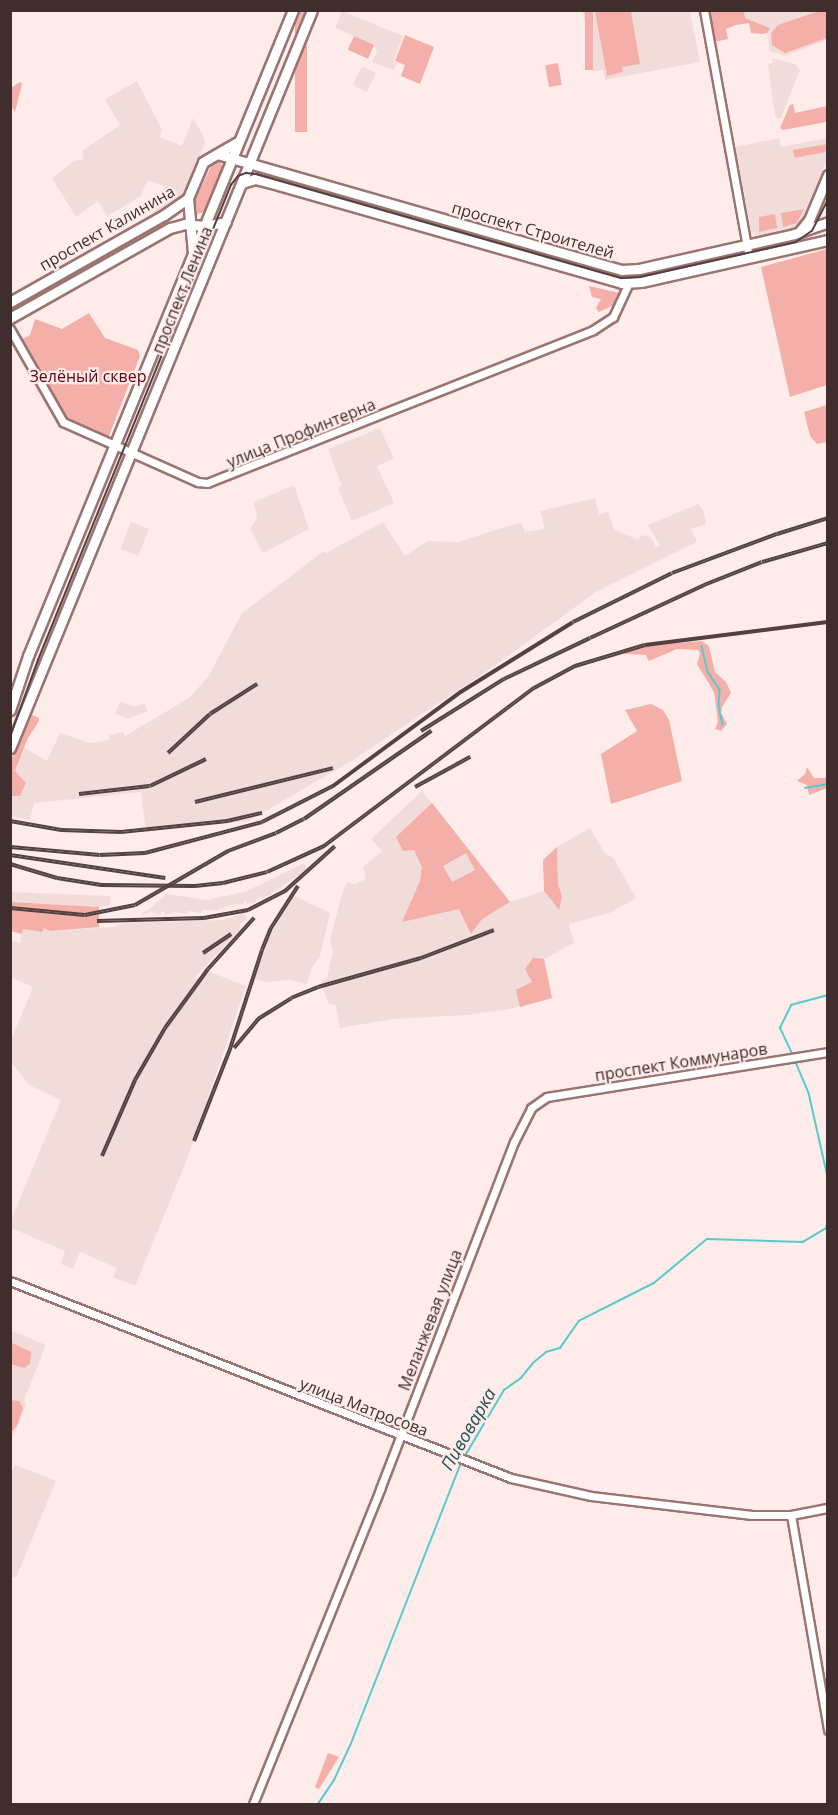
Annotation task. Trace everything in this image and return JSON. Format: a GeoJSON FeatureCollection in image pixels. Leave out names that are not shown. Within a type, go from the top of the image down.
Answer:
{"type":"FeatureCollection","features":[{"type":"Feature","properties":{"kind":"main road","name":"проспект Ленина"},"geometry":{"type":"LineString","coordinates":[[11,704],[28,656],[192,250],[232,159],[292,10]]}},
{"type":"Feature","properties":{"kind":"main road","name":"проспект Ленина"},"geometry":{"type":"LineString","coordinates":[[10,748],[312,10]]}},
{"type":"Feature","properties":{"kind":"main road"},"geometry":{"type":"LineString","coordinates":[[188,198],[203,162],[233,146],[240,138],[257,145]]}},
{"type":"Feature","properties":{"kind":"main road","name":"проспект Строителей"},"geometry":{"type":"LineString","coordinates":[[217,154],[536,248],[607,268],[630,271],[794,234],[828,222]]}},
{"type":"Feature","properties":{"kind":"main road"},"geometry":{"type":"LineString","coordinates":[[794,234],[804,226],[824,196],[828,174]]}},
{"type":"Feature","properties":{"kind":"main road","name":"проспект Строителей"},"geometry":{"type":"LineString","coordinates":[[242,183],[255,179],[271,183],[614,282],[629,283],[826,240]]}},
{"type":"Feature","properties":{"kind":"main road","name":"проспект Ленина"},"geometry":{"type":"LineString","coordinates":[[188,198],[192,250]]}},
{"type":"Feature","properties":{"kind":"main road","name":"проспект Калинина"},"geometry":{"type":"LineString","coordinates":[[11,301],[164,215],[188,198]]}},
{"type":"Feature","properties":{"kind":"main road"},"geometry":{"type":"LineString","coordinates":[[813,213],[810,228],[814,235],[826,240]]}},
{"type":"Feature","properties":{"kind":"main road"},"geometry":{"type":"LineString","coordinates":[[164,215],[170,228],[184,235],[192,250]]}},
{"type":"Feature","properties":{"kind":"main road","name":"проспект Калинина"},"geometry":{"type":"LineString","coordinates":[[15,316],[170,228],[189,224],[204,226],[226,222]]}},
{"type":"Feature","properties":{"kind":"main road"},"geometry":{"type":"LineString","coordinates":[[533,260],[536,248]]}},
{"type":"Feature","properties":{"kind":"street"},"geometry":{"type":"LineString","coordinates":[[704,10],[749,258]]}},
{"type":"Feature","properties":{"kind":"street","name":"улица Профинтерна"},"geometry":{"type":"LineString","coordinates":[[10,329],[59,417],[75,428],[131,453],[198,482],[207,483],[593,330],[613,316],[629,283]]}},
{"type":"Feature","properties":{"kind":"street"},"geometry":{"type":"LineString","coordinates":[[11,301],[15,316]]}},
{"type":"Feature","properties":{"kind":"street"},"geometry":{"type":"LineString","coordinates":[[11,704],[26,707]]}},
{"type":"Feature","properties":{"kind":"street","name":"проспект Коммунаров"},"geometry":{"type":"LineString","coordinates":[[540,1100],[828,1053]]}},
{"type":"Feature","properties":{"kind":"street","name":"Меланжевая улица"},"geometry":{"type":"LineString","coordinates":[[253,1804],[514,1142],[531,1108],[540,1100]]}},
{"type":"Feature","properties":{"kind":"street","name":"улица Матросова"},"geometry":{"type":"LineString","coordinates":[[10,1281],[511,1478],[591,1496],[741,1514],[790,1515],[828,1508]]}},
{"type":"Feature","properties":{"kind":"street"},"geometry":{"type":"LineString","coordinates":[[790,1515],[828,1730]]}},
{"type":"Feature","properties":{"kind":"shaded area"},"geometry":{"type":"Polygon","coordinates":[[[342,11],[403,36],[393,61],[397,63],[394,70],[372,62],[377,52],[374,45],[335,28],[342,11]]]}},
{"type":"Feature","properties":{"kind":"shaded area"},"geometry":{"type":"Polygon","coordinates":[[[583,11],[690,11],[700,62],[605,80],[603,70],[593,71],[583,11]]]}},
{"type":"Feature","properties":{"kind":"shaded area"},"geometry":{"type":"Polygon","coordinates":[[[744,11],[827,11],[827,40],[785,56],[770,51],[767,33],[770,28],[745,18],[744,11]]]}},
{"type":"Feature","properties":{"kind":"shaded area"},"geometry":{"type":"Polygon","coordinates":[[[772,58],[795,64],[800,70],[781,118],[776,118],[773,103],[768,64],[773,63],[772,58]]]}},
{"type":"Feature","properties":{"kind":"shaded area"},"geometry":{"type":"Polygon","coordinates":[[[362,66],[376,73],[367,92],[352,85],[362,66]]]}},
{"type":"Feature","properties":{"kind":"shaded area"},"geometry":{"type":"Polygon","coordinates":[[[137,81],[162,130],[160,137],[182,146],[193,118],[204,137],[205,143],[181,201],[151,219],[165,187],[148,180],[140,197],[107,216],[98,201],[76,217],[52,178],[74,161],[84,159],[82,151],[120,125],[105,99],[137,81]]]}},
{"type":"Feature","properties":{"kind":"shaded area"},"geometry":{"type":"Polygon","coordinates":[[[779,138],[781,147],[827,138],[827,160],[799,226],[759,237],[751,231],[735,147],[779,138]]]}},
{"type":"Feature","properties":{"kind":"shaded area"},"geometry":{"type":"Polygon","coordinates":[[[380,428],[394,459],[377,466],[394,503],[352,521],[338,488],[342,486],[328,449],[380,428]]]}},
{"type":"Feature","properties":{"kind":"shaded area"},"geometry":{"type":"Polygon","coordinates":[[[294,485],[309,529],[263,553],[250,529],[257,518],[254,502],[294,485]]]}},
{"type":"Feature","properties":{"kind":"shaded area"},"geometry":{"type":"Polygon","coordinates":[[[595,498],[599,515],[608,511],[614,529],[638,540],[642,535],[651,537],[656,547],[660,545],[648,525],[698,504],[704,512],[706,524],[691,529],[697,542],[597,591],[496,665],[353,760],[248,821],[146,832],[141,792],[34,803],[30,820],[11,816],[10,796],[20,796],[26,783],[15,771],[25,748],[47,761],[60,733],[90,743],[109,740],[109,735],[123,732],[125,736],[189,698],[208,677],[242,613],[324,551],[326,553],[383,522],[405,556],[428,541],[458,542],[521,522],[525,532],[545,529],[540,511],[595,498]]]}},
{"type":"Feature","properties":{"kind":"shaded area"},"geometry":{"type":"Polygon","coordinates":[[[131,522],[149,529],[138,556],[121,549],[131,522]]]}},
{"type":"Feature","properties":{"kind":"shaded area"},"geometry":{"type":"Polygon","coordinates":[[[120,701],[134,707],[145,703],[148,711],[128,719],[115,714],[120,701]]]}},
{"type":"Feature","properties":{"kind":"shaded area"},"geometry":{"type":"Polygon","coordinates":[[[422,791],[510,902],[544,891],[558,909],[562,896],[558,884],[557,847],[590,828],[604,852],[614,859],[636,898],[612,912],[569,924],[574,943],[544,959],[552,998],[510,1009],[466,1015],[393,1019],[340,1028],[336,1006],[328,1003],[321,981],[327,978],[333,951],[330,940],[342,894],[347,882],[355,884],[366,879],[363,867],[382,851],[371,839],[422,791]]]}},
{"type":"Feature","properties":{"kind":"shaded area"},"geometry":{"type":"Polygon","coordinates":[[[304,863],[306,867],[303,872],[268,896],[256,899],[256,902],[247,904],[245,901],[243,904],[231,905],[222,909],[221,907],[218,910],[202,910],[201,913],[188,911],[187,914],[174,912],[165,915],[165,912],[161,911],[161,915],[151,912],[142,915],[142,912],[148,910],[167,894],[207,900],[247,891],[304,863]]]}},
{"type":"Feature","properties":{"kind":"shaded area"},"geometry":{"type":"Polygon","coordinates":[[[10,892],[111,896],[110,905],[99,907],[11,902],[10,892]]]}},
{"type":"Feature","properties":{"kind":"shaded area"},"geometry":{"type":"Polygon","coordinates":[[[293,895],[330,913],[320,956],[311,969],[307,984],[290,980],[267,982],[254,979],[271,934],[293,895]]]}},
{"type":"Feature","properties":{"kind":"shaded area"},"geometry":{"type":"Polygon","coordinates":[[[244,913],[247,919],[240,924],[240,930],[194,978],[203,979],[210,972],[246,986],[186,1162],[135,1286],[113,1277],[117,1268],[80,1252],[73,1269],[61,1264],[65,1251],[11,1228],[11,1220],[61,1100],[29,1085],[11,1062],[11,1040],[33,987],[11,978],[11,941],[20,943],[23,929],[42,932],[44,928],[50,931],[112,927],[124,923],[223,920],[244,913]]]}},
{"type":"Feature","properties":{"kind":"shaded area"},"geometry":{"type":"Polygon","coordinates":[[[10,1330],[46,1345],[24,1400],[26,1405],[12,1440],[10,1330]]]}},
{"type":"Feature","properties":{"kind":"shaded area"},"geometry":{"type":"Polygon","coordinates":[[[15,1465],[56,1481],[16,1578],[10,1576],[10,1475],[15,1465]]]}},
{"type":"Feature","properties":{"kind":"green space"},"geometry":{"type":"Polygon","coordinates":[[[295,11],[307,11],[307,132],[295,132],[295,11]]]}},
{"type":"Feature","properties":{"kind":"green space"},"geometry":{"type":"Polygon","coordinates":[[[585,11],[593,11],[593,70],[585,70],[585,11]]]}},
{"type":"Feature","properties":{"kind":"green space"},"geometry":{"type":"Polygon","coordinates":[[[595,11],[631,11],[640,64],[622,67],[623,72],[607,76],[595,11]]]}},
{"type":"Feature","properties":{"kind":"green space"},"geometry":{"type":"Polygon","coordinates":[[[708,11],[744,11],[745,18],[770,28],[767,33],[762,34],[751,33],[749,23],[736,25],[726,29],[728,39],[714,42],[708,11]]]}},
{"type":"Feature","properties":{"kind":"green space"},"geometry":{"type":"Polygon","coordinates":[[[819,11],[827,12],[827,38],[785,53],[772,45],[771,33],[778,25],[819,11]]]}},
{"type":"Feature","properties":{"kind":"green space"},"geometry":{"type":"Polygon","coordinates":[[[405,35],[434,47],[420,84],[401,76],[405,65],[395,61],[405,35]]]}},
{"type":"Feature","properties":{"kind":"green space"},"geometry":{"type":"Polygon","coordinates":[[[354,36],[374,45],[368,59],[348,50],[354,36]]]}},
{"type":"Feature","properties":{"kind":"green space"},"geometry":{"type":"Polygon","coordinates":[[[558,63],[562,85],[549,87],[545,65],[558,63]]]}},
{"type":"Feature","properties":{"kind":"green space"},"geometry":{"type":"Polygon","coordinates":[[[20,82],[22,84],[15,112],[11,106],[11,88],[20,82]]]}},
{"type":"Feature","properties":{"kind":"green space"},"geometry":{"type":"Polygon","coordinates":[[[793,104],[795,113],[827,106],[827,126],[826,122],[783,130],[780,128],[790,105],[793,104]]]}},
{"type":"Feature","properties":{"kind":"green space"},"geometry":{"type":"Polygon","coordinates":[[[827,144],[825,152],[795,158],[793,150],[827,144]]]}},
{"type":"Feature","properties":{"kind":"green space"},"geometry":{"type":"Polygon","coordinates":[[[214,160],[219,160],[223,167],[205,212],[197,214],[193,205],[214,160]]]}},
{"type":"Feature","properties":{"kind":"green space"},"geometry":{"type":"Polygon","coordinates":[[[804,209],[797,223],[783,227],[781,213],[804,209]]]}},
{"type":"Feature","properties":{"kind":"green space"},"geometry":{"type":"Polygon","coordinates":[[[775,214],[777,228],[759,232],[759,217],[775,214]]]}},
{"type":"Feature","properties":{"kind":"green space"},"geometry":{"type":"Polygon","coordinates":[[[157,223],[160,228],[27,308],[24,303],[157,223]]]}},
{"type":"Feature","properties":{"kind":"green space"},"geometry":{"type":"Polygon","coordinates":[[[827,249],[827,385],[790,397],[761,267],[827,249]]]}},
{"type":"Feature","properties":{"kind":"green space"},"geometry":{"type":"Polygon","coordinates":[[[589,286],[619,293],[616,304],[599,312],[596,308],[601,299],[592,297],[589,286]]]}},
{"type":"Feature","properties":{"kind":"green space","name":"Зелёный сквер"},"geometry":{"type":"Polygon","coordinates":[[[89,313],[105,338],[138,350],[140,356],[109,436],[105,438],[67,420],[21,340],[30,335],[35,319],[62,329],[89,313]]]}},
{"type":"Feature","properties":{"kind":"green space"},"geometry":{"type":"Polygon","coordinates":[[[827,405],[827,442],[817,444],[810,436],[804,412],[827,405]]]}},
{"type":"Feature","properties":{"kind":"green space"},"geometry":{"type":"Polygon","coordinates":[[[702,641],[709,646],[715,672],[726,682],[731,693],[722,707],[721,713],[727,724],[721,731],[715,729],[718,721],[714,692],[697,664],[700,654],[698,650],[677,649],[649,661],[646,655],[625,654],[624,651],[653,645],[702,641]]]}},
{"type":"Feature","properties":{"kind":"green space"},"geometry":{"type":"Polygon","coordinates":[[[651,704],[663,710],[669,720],[682,781],[611,804],[601,754],[637,731],[625,710],[651,704]]]}},
{"type":"Feature","properties":{"kind":"green space"},"geometry":{"type":"Polygon","coordinates":[[[32,715],[39,718],[39,721],[28,738],[15,771],[26,783],[20,796],[11,796],[11,760],[27,719],[32,715]]]}},
{"type":"Feature","properties":{"kind":"green space"},"geometry":{"type":"Polygon","coordinates":[[[807,767],[814,778],[827,778],[827,788],[809,795],[807,785],[797,781],[805,774],[807,767]]]}},
{"type":"Feature","properties":{"kind":"green space"},"geometry":{"type":"Polygon","coordinates":[[[432,803],[510,902],[482,919],[471,934],[459,909],[402,922],[420,881],[422,867],[414,850],[403,851],[396,837],[432,803]],[[466,853],[443,866],[452,882],[475,870],[466,853]]]}},
{"type":"Feature","properties":{"kind":"green space"},"geometry":{"type":"Polygon","coordinates":[[[557,847],[558,884],[562,896],[559,910],[544,891],[543,860],[557,847]]]}},
{"type":"Feature","properties":{"kind":"green space"},"geometry":{"type":"Polygon","coordinates":[[[11,902],[99,907],[99,927],[50,931],[44,928],[42,932],[23,929],[22,934],[11,931],[11,902]]]}},
{"type":"Feature","properties":{"kind":"green space"},"geometry":{"type":"Polygon","coordinates":[[[533,958],[544,959],[552,998],[520,1007],[516,990],[532,982],[525,969],[533,958]]]}},
{"type":"Feature","properties":{"kind":"green space"},"geometry":{"type":"Polygon","coordinates":[[[10,1342],[31,1352],[30,1364],[24,1368],[11,1364],[10,1342]]]}},
{"type":"Feature","properties":{"kind":"green space"},"geometry":{"type":"Polygon","coordinates":[[[11,1400],[19,1401],[23,1408],[17,1426],[11,1432],[11,1400]]]}},
{"type":"Feature","properties":{"kind":"green space"},"geometry":{"type":"Polygon","coordinates":[[[328,1753],[339,1757],[319,1789],[315,1787],[328,1753]]]}},
{"type":"Feature","properties":{"kind":"waterway","name":"Пивоварка"},"geometry":{"type":"LineString","coordinates":[[702,646],[708,672],[720,690],[719,705],[723,725]]}},
{"type":"Feature","properties":{"kind":"waterway"},"geometry":{"type":"LineString","coordinates":[[805,788],[828,784]]}},
{"type":"Feature","properties":{"kind":"waterway","name":"Пивоварка"},"geometry":{"type":"LineString","coordinates":[[793,1056],[780,1028],[791,1005],[828,995]]}},
{"type":"Feature","properties":{"kind":"waterway","name":"Пивоварка"},"geometry":{"type":"LineString","coordinates":[[795,1060],[809,1093],[828,1177]]}},
{"type":"Feature","properties":{"kind":"waterway","name":"Пивоварка"},"geometry":{"type":"LineString","coordinates":[[465,1456],[504,1390],[521,1378],[546,1352],[560,1348],[579,1321],[654,1283],[707,1239],[803,1242],[826,1228],[828,1221]]}},
{"type":"Feature","properties":{"kind":"waterway","name":"Пивоварка"},"geometry":{"type":"LineString","coordinates":[[318,1804],[334,1780],[350,1746],[461,1463]]}},
{"type":"Feature","properties":{"kind":"tram line"},"geometry":{"type":"LineString","coordinates":[[10,737],[38,660],[231,185],[238,176],[246,173],[256,174],[622,278],[640,277],[796,242],[812,231],[828,199]]}},
{"type":"Feature","properties":{"kind":"railway"},"geometry":{"type":"LineString","coordinates":[[10,847],[100,855],[145,853],[262,822],[333,786],[459,693],[573,622],[672,573],[777,534],[828,518]]}},
{"type":"Feature","properties":{"kind":"railway"},"geometry":{"type":"LineString","coordinates":[[421,731],[504,679],[704,585],[762,562],[828,543]]}},
{"type":"Feature","properties":{"kind":"railway"},"geometry":{"type":"LineString","coordinates":[[10,864],[57,878],[101,885],[195,886],[223,883],[267,872],[324,846],[534,688],[575,666],[645,645],[828,622]]}},
{"type":"Feature","properties":{"kind":"railway"},"geometry":{"type":"LineString","coordinates":[[168,753],[210,714],[257,684]]}},
{"type":"Feature","properties":{"kind":"railway"},"geometry":{"type":"LineString","coordinates":[[10,908],[85,915],[135,905],[228,851],[276,833],[304,819],[431,731]]}},
{"type":"Feature","properties":{"kind":"railway"},"geometry":{"type":"LineString","coordinates":[[415,787],[470,757]]}},
{"type":"Feature","properties":{"kind":"railway"},"geometry":{"type":"LineString","coordinates":[[79,794],[150,786],[206,759]]}},
{"type":"Feature","properties":{"kind":"railway"},"geometry":{"type":"LineString","coordinates":[[195,802],[333,768]]}},
{"type":"Feature","properties":{"kind":"railway"},"geometry":{"type":"LineString","coordinates":[[10,821],[61,830],[121,832],[227,821],[262,813]]}},
{"type":"Feature","properties":{"kind":"railway"},"geometry":{"type":"LineString","coordinates":[[97,921],[204,918],[248,910],[285,891],[335,846]]}},
{"type":"Feature","properties":{"kind":"railway"},"geometry":{"type":"LineString","coordinates":[[10,855],[165,878]]}},
{"type":"Feature","properties":{"kind":"railway"},"geometry":{"type":"LineString","coordinates":[[194,1141],[230,1049],[262,950],[271,928],[298,886]]}},
{"type":"Feature","properties":{"kind":"railway"},"geometry":{"type":"LineString","coordinates":[[102,1156],[135,1080],[165,1028],[208,969],[254,918]]}},
{"type":"Feature","properties":{"kind":"railway"},"geometry":{"type":"LineString","coordinates":[[234,1048],[258,1019],[291,998],[318,987],[421,958],[494,930]]}},
{"type":"Feature","properties":{"kind":"railway"},"geometry":{"type":"LineString","coordinates":[[203,953],[231,934]]}}]}
